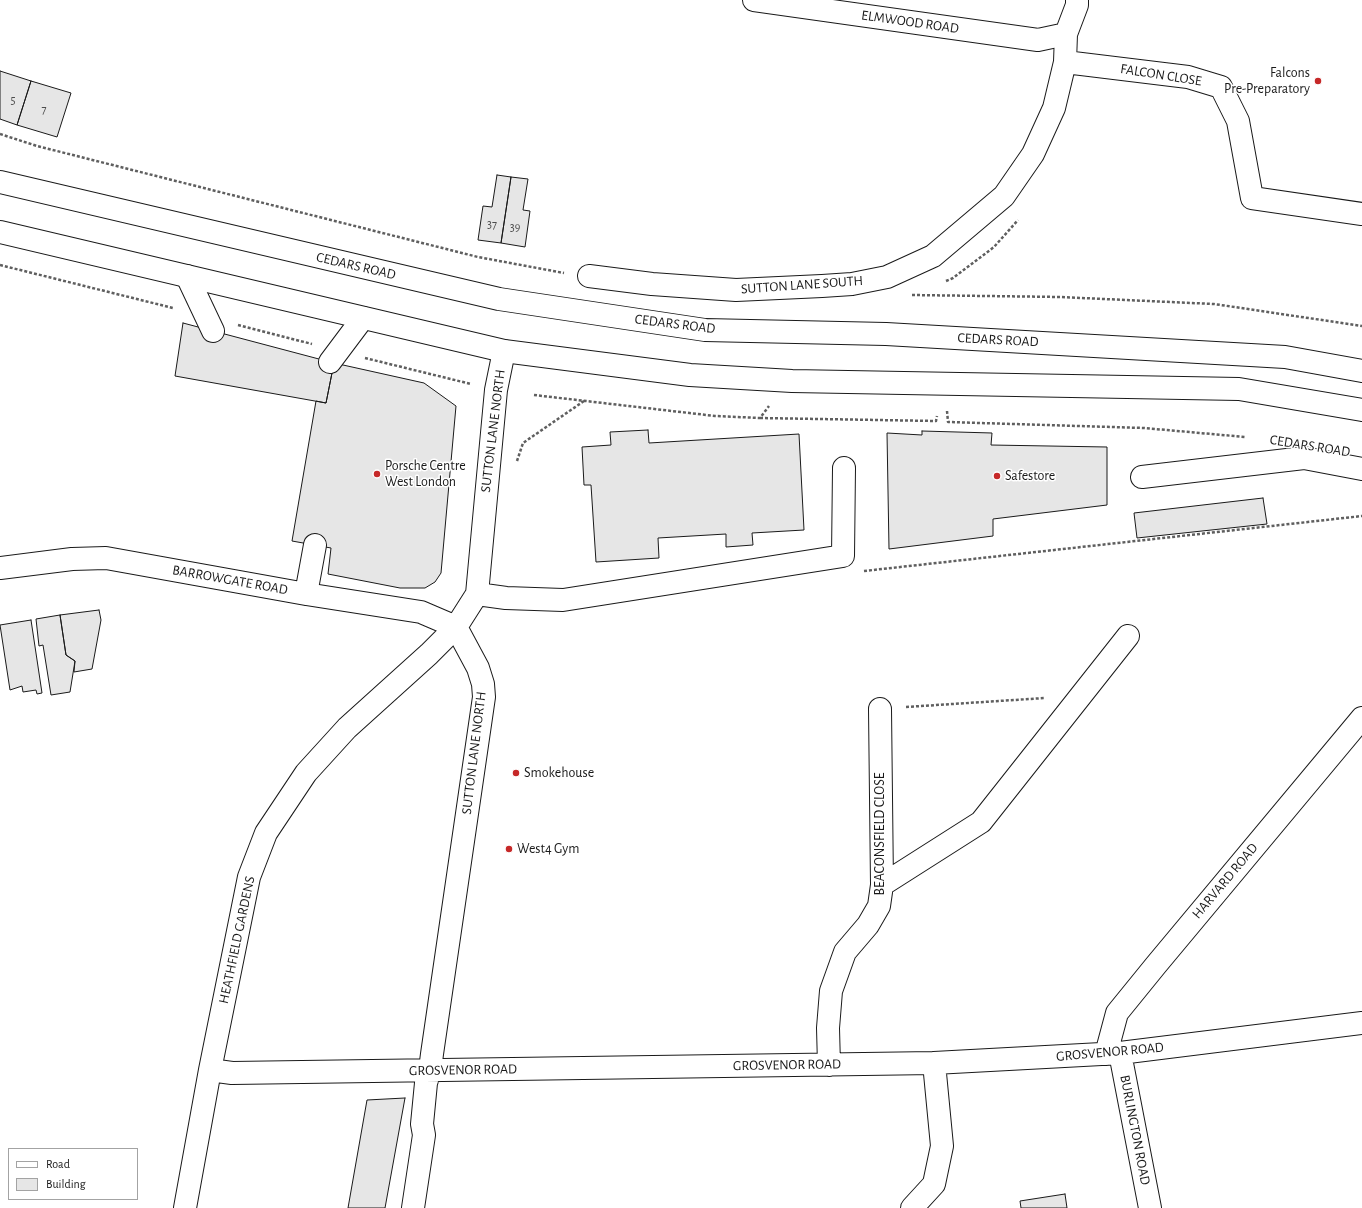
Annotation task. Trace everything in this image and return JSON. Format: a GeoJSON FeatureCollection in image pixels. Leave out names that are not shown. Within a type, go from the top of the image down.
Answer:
{"type":"FeatureCollection","features":[{"type":"Feature","properties":{"kind":"main road","name":"ELMWOOD ROAD"},"geometry":{"type":"LineString","coordinates":[[754,0],[1038,40],[1066,34]]}},
{"type":"Feature","properties":{"kind":"main road","name":"SUTTON LANE SOUTH"},"geometry":{"type":"LineString","coordinates":[[589,276],[652,284],[736,290],[822,286],[852,284],[887,277],[934,256],[1004,196],[1033,154],[1054,108],[1065,62],[1066,34],[1077,6],[1077,0]]}},
{"type":"Feature","properties":{"kind":"main road","name":"FALCON CLOSE"},"geometry":{"type":"LineString","coordinates":[[1065,62],[1188,77],[1221,87],[1238,121],[1252,198],[1362,214]]}},
{"type":"Feature","properties":{"kind":"main road","name":"CEDARS ROAD"},"geometry":{"type":"LineString","coordinates":[[0,182],[499,299],[705,330],[886,334],[1285,357],[1362,371]]}},
{"type":"Feature","properties":{"kind":"main road"},"geometry":{"type":"LineString","coordinates":[[0,232],[504,351],[690,375],[792,381],[1239,388],[1362,410]]}},
{"type":"Feature","properties":{"kind":"main road"},"geometry":{"type":"LineString","coordinates":[[187,276],[213,331]]}},
{"type":"Feature","properties":{"kind":"main road"},"geometry":{"type":"LineString","coordinates":[[330,362],[363,318]]}},
{"type":"Feature","properties":{"kind":"main road","name":"SUTTON LANE NORTH"},"geometry":{"type":"LineString","coordinates":[[413,1208],[424,1135],[422,1124],[426,1083],[430,1070],[484,697],[483,684],[478,668],[456,627],[477,594],[496,390],[504,351]]}},
{"type":"Feature","properties":{"kind":"main road"},"geometry":{"type":"LineString","coordinates":[[1142,477],[1304,458],[1362,469]]}},
{"type":"Feature","properties":{"kind":"main road"},"geometry":{"type":"LineString","coordinates":[[477,594],[506,598],[563,600],[844,556],[844,468]]}},
{"type":"Feature","properties":{"kind":"main road"},"geometry":{"type":"LineString","coordinates":[[306,594],[315,545]]}},
{"type":"Feature","properties":{"kind":"main road","name":"BARROWGATE ROAD"},"geometry":{"type":"LineString","coordinates":[[0,568],[72,559],[106,558],[306,594],[421,612],[456,627]]}},
{"type":"Feature","properties":{"kind":"main road","name":"HEATHFIELD GARDENS"},"geometry":{"type":"LineString","coordinates":[[184,1208],[249,878],[266,833],[306,773],[347,728],[429,654],[456,627]]}},
{"type":"Feature","properties":{"kind":"main road"},"geometry":{"type":"LineString","coordinates":[[882,885],[981,822],[1128,636]]}},
{"type":"Feature","properties":{"kind":"main road","name":"BEACONSFIELD CLOSE"},"geometry":{"type":"LineString","coordinates":[[829,1065],[828,1028],[831,991],[845,952],[868,925],[879,906],[882,885],[880,709]]}},
{"type":"Feature","properties":{"kind":"main road","name":"HARVARD ROAD"},"geometry":{"type":"LineString","coordinates":[[1113,1053],[1117,1013],[1362,718]]}},
{"type":"Feature","properties":{"kind":"main road","name":"GROSVENOR ROAD"},"geometry":{"type":"LineString","coordinates":[[210,1070],[232,1073],[934,1063],[1113,1053],[1362,1023]]}},
{"type":"Feature","properties":{"kind":"main road","name":"BURLINGTON ROAD"},"geometry":{"type":"LineString","coordinates":[[1113,1053],[1150,1208]]}},
{"type":"Feature","properties":{"kind":"main road"},"geometry":{"type":"LineString","coordinates":[[912,1208],[934,1184],[942,1146],[934,1063]]}},
{"type":"Feature","properties":{"kind":"path"},"geometry":{"type":"LineString","coordinates":[[0,134],[45,148],[478,257],[539,269],[589,276]]}},
{"type":"Feature","properties":{"kind":"path"},"geometry":{"type":"LineString","coordinates":[[943,282],[953,278],[994,247],[1018,221]]}},
{"type":"Feature","properties":{"kind":"path"},"geometry":{"type":"LineString","coordinates":[[911,295],[1060,297],[1214,304],[1362,326]]}},
{"type":"Feature","properties":{"kind":"path"},"geometry":{"type":"LineString","coordinates":[[534,395],[715,416],[936,421],[937,416]]}},
{"type":"Feature","properties":{"kind":"path"},"geometry":{"type":"LineString","coordinates":[[516,465],[522,443],[585,400]]}},
{"type":"Feature","properties":{"kind":"path"},"geometry":{"type":"LineString","coordinates":[[760,418],[769,405],[777,405]]}},
{"type":"Feature","properties":{"kind":"path"},"geometry":{"type":"LineString","coordinates":[[940,411],[948,411],[948,422],[1144,428],[1248,437]]}},
{"type":"Feature","properties":{"kind":"path"},"geometry":{"type":"LineString","coordinates":[[862,571],[1362,516]]}},
{"type":"Feature","properties":{"kind":"path"},"geometry":{"type":"LineString","coordinates":[[880,709],[1081,696]]}},
{"type":"Feature","properties":{"kind":"building"},"geometry":{"type":"Polygon","coordinates":[[[0,71],[31,81],[17,125],[0,119],[0,71]]]}},
{"type":"Feature","properties":{"kind":"building"},"geometry":{"type":"Polygon","coordinates":[[[31,81],[71,93],[57,137],[17,125],[31,81]]]}},
{"type":"Feature","properties":{"kind":"building"},"geometry":{"type":"Polygon","coordinates":[[[497,175],[511,177],[501,243],[478,240],[483,206],[492,207],[497,175]]]}},
{"type":"Feature","properties":{"kind":"building"},"geometry":{"type":"Polygon","coordinates":[[[511,177],[528,179],[523,210],[530,211],[525,247],[501,243],[511,177]]]}},
{"type":"Feature","properties":{"kind":"building"},"geometry":{"type":"Polygon","coordinates":[[[183,323],[334,363],[326,403],[175,376],[183,323]]]}},
{"type":"Feature","properties":{"kind":"building","name":"Porsche Centre West London"},"geometry":{"type":"Polygon","coordinates":[[[334,363],[424,383],[456,406],[441,573],[435,582],[425,588],[400,588],[328,574],[331,548],[292,541],[316,401],[326,403],[334,363]]]}},
{"type":"Feature","properties":{"kind":"building"},"geometry":{"type":"Polygon","coordinates":[[[648,430],[649,443],[799,434],[804,530],[752,533],[753,545],[726,547],[726,534],[658,538],[659,558],[596,562],[591,485],[584,485],[582,447],[611,445],[610,432],[648,430]]]}},
{"type":"Feature","properties":{"kind":"building","name":"Safestore"},"geometry":{"type":"Polygon","coordinates":[[[922,431],[992,433],[991,445],[1107,447],[1107,505],[993,519],[993,536],[889,549],[887,433],[922,435],[922,431]]]}},
{"type":"Feature","properties":{"kind":"building"},"geometry":{"type":"Polygon","coordinates":[[[1263,498],[1267,524],[1137,538],[1134,513],[1263,498]]]}},
{"type":"Feature","properties":{"kind":"building"},"geometry":{"type":"Polygon","coordinates":[[[99,610],[101,620],[92,669],[74,672],[75,661],[66,655],[60,615],[99,610]]]}},
{"type":"Feature","properties":{"kind":"building"},"geometry":{"type":"Polygon","coordinates":[[[60,615],[66,655],[75,661],[70,692],[51,695],[43,645],[39,646],[36,619],[60,615]]]}},
{"type":"Feature","properties":{"kind":"building"},"geometry":{"type":"Polygon","coordinates":[[[31,620],[42,693],[37,694],[36,690],[23,692],[22,686],[10,690],[0,625],[31,620]]]}},
{"type":"Feature","properties":{"kind":"building"},"geometry":{"type":"Polygon","coordinates":[[[405,1098],[385,1208],[348,1208],[367,1100],[405,1098]]]}},
{"type":"Feature","properties":{"kind":"building"},"geometry":{"type":"Polygon","coordinates":[[[1065,1194],[1067,1208],[1021,1208],[1020,1201],[1065,1194]]]}},
{"type":"Feature","properties":{"kind":"place","name":"Falcons Pre-Preparatory"},"geometry":{"type":"Point","coordinates":[1318,81]}},
{"type":"Feature","properties":{"kind":"place","name":"Porsche Centre West London"},"geometry":{"type":"Point","coordinates":[377,474]}},
{"type":"Feature","properties":{"kind":"place","name":"Safestore"},"geometry":{"type":"Point","coordinates":[997,476]}},
{"type":"Feature","properties":{"kind":"place","name":"Smokehouse"},"geometry":{"type":"Point","coordinates":[516,773]}},
{"type":"Feature","properties":{"kind":"place","name":"West4 Gym"},"geometry":{"type":"Point","coordinates":[509,849]}}]}
